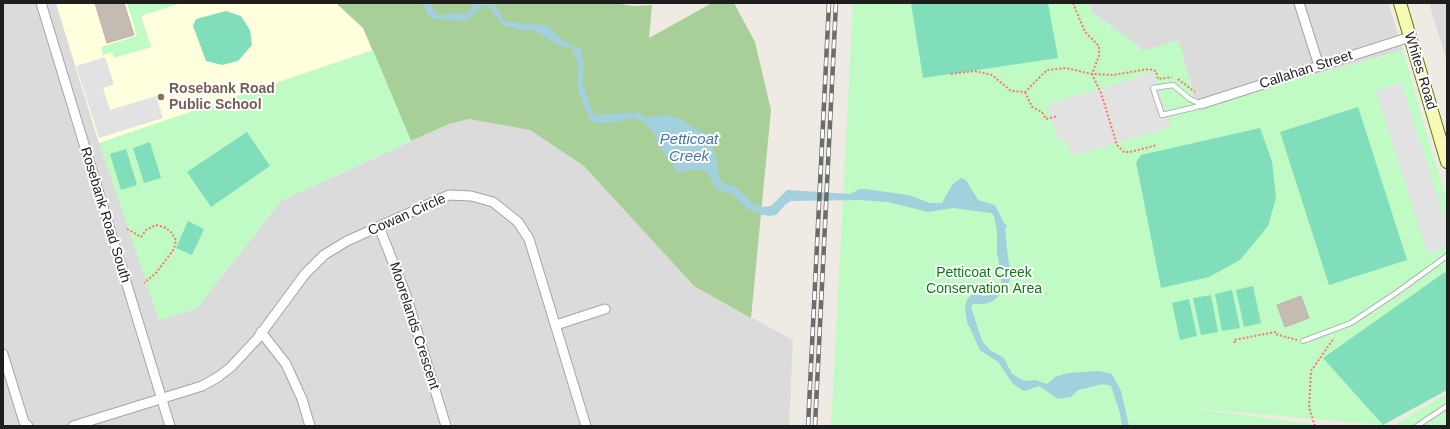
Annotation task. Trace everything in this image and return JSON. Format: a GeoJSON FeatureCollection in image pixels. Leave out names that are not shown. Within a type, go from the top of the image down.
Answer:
{"type":"FeatureCollection","features":[{"type":"Feature","properties":{"kind":"street","name":"Rosebank Road South"},"geometry":{"type":"LineString","coordinates":[[41,3],[170,426]]}},
{"type":"Feature","properties":{"kind":"street"},"geometry":{"type":"LineString","coordinates":[[1299,3],[1319,66]]}},
{"type":"Feature","properties":{"kind":"street","name":"Whites Road"},"geometry":{"type":"LineString","coordinates":[[1400,3],[1447,162]]}},
{"type":"Feature","properties":{"kind":"street","name":"Callahan Street"},"geometry":{"type":"LineString","coordinates":[[1201,104],[1410,37]]}},
{"type":"Feature","properties":{"kind":"street","name":"Cowan Circle"},"geometry":{"type":"LineString","coordinates":[[73,426],[202,386],[218,377],[247,351],[306,274],[324,255],[347,241],[449,195],[472,196],[493,202],[518,222],[529,239],[586,426]]}},
{"type":"Feature","properties":{"kind":"street","name":"Moorelands Crescent"},"geometry":{"type":"LineString","coordinates":[[379,227],[406,295],[446,426]]}},
{"type":"Feature","properties":{"kind":"street"},"geometry":{"type":"LineString","coordinates":[[556,325],[605,309]]}},
{"type":"Feature","properties":{"kind":"street"},"geometry":{"type":"LineString","coordinates":[[261,332],[286,364],[302,399],[310,426]]}},
{"type":"Feature","properties":{"kind":"street"},"geometry":{"type":"LineString","coordinates":[[3,354],[24,422],[28,426]]}},
{"type":"Feature","properties":{"kind":"lane"},"geometry":{"type":"LineString","coordinates":[[1173,85],[1190,99],[1201,104],[1196,107],[1162,115],[1153,88],[1173,85]]}},
{"type":"Feature","properties":{"kind":"lane"},"geometry":{"type":"LineString","coordinates":[[1303,341],[1351,323],[1396,294],[1447,256]]}},
{"type":"Feature","properties":{"kind":"lane"},"geometry":{"type":"LineString","coordinates":[[1417,426],[1447,406]]}},
{"type":"Feature","properties":{"kind":"path"},"geometry":{"type":"LineString","coordinates":[[1073,3],[1084,32],[1098,46],[1099,56],[1092,74],[1101,93],[1117,144],[1124,152],[1130,152],[1157,145]]}},
{"type":"Feature","properties":{"kind":"path"},"geometry":{"type":"LineString","coordinates":[[952,74],[975,71],[992,76],[1011,91],[1025,92],[1047,70],[1066,68],[1092,74],[1113,75],[1149,69],[1156,71],[1158,79],[1170,76],[1179,79],[1195,92]]}},
{"type":"Feature","properties":{"kind":"path"},"geometry":{"type":"LineString","coordinates":[[1025,92],[1032,108],[1042,112],[1046,119],[1058,116]]}},
{"type":"Feature","properties":{"kind":"path"},"geometry":{"type":"LineString","coordinates":[[127,229],[141,237],[146,230],[156,225],[164,227],[171,232],[176,240],[174,249],[156,273],[144,283]]}},
{"type":"Feature","properties":{"kind":"path"},"geometry":{"type":"LineString","coordinates":[[1315,426],[1309,408],[1311,371],[1342,326]]}},
{"type":"Feature","properties":{"kind":"path"},"geometry":{"type":"LineString","coordinates":[[1235,343],[1234,340],[1275,332],[1276,334],[1303,341]]}},
{"type":"Feature","properties":{"kind":"shaded area"},"geometry":{"type":"Polygon","coordinates":[[[3,3],[56,3],[99,143],[127,223],[196,309],[281,201],[449,124],[469,119],[530,130],[584,166],[694,286],[793,340],[789,426],[3,426],[3,3]]]}},
{"type":"Feature","properties":{"kind":"shaded area","name":"Rosebank Road Public School"},"geometry":{"type":"Polygon","coordinates":[[[56,3],[336,3],[363,28],[373,50],[99,143],[56,3]]]}},
{"type":"Feature","properties":{"kind":"shaded area"},"geometry":{"type":"Polygon","coordinates":[[[1089,3],[1388,3],[1403,50],[1196,107],[1190,79],[1142,51],[1140,47],[1093,13],[1089,3]]]}},
{"type":"Feature","properties":{"kind":"shaded area"},"geometry":{"type":"Polygon","coordinates":[[[1429,3],[1447,3],[1447,62],[1429,3]]]}},
{"type":"Feature","properties":{"kind":"shaded area"},"geometry":{"type":"Polygon","coordinates":[[[105,57],[114,84],[103,88],[110,110],[156,96],[163,118],[99,138],[76,66],[105,57]]]}},
{"type":"Feature","properties":{"kind":"shaded area"},"geometry":{"type":"Polygon","coordinates":[[[1153,72],[1171,127],[1072,156],[1067,140],[1059,141],[1047,105],[1153,72]]]}},
{"type":"Feature","properties":{"kind":"shaded area"},"geometry":{"type":"Polygon","coordinates":[[[1401,83],[1447,226],[1447,246],[1428,254],[1376,91],[1401,83]]]}},
{"type":"Feature","properties":{"kind":"green space"},"geometry":{"type":"Polygon","coordinates":[[[127,3],[178,4],[141,16],[151,47],[114,58],[112,52],[103,55],[101,47],[137,36],[127,3]]]}},
{"type":"Feature","properties":{"kind":"green space"},"geometry":{"type":"Polygon","coordinates":[[[336,3],[615,3],[633,6],[652,5],[649,38],[712,3],[734,3],[755,42],[771,110],[751,318],[694,286],[584,166],[530,130],[469,119],[449,124],[411,141],[363,28],[336,3]]]}},
{"type":"Feature","properties":{"kind":"green space","name":"Petticoat Creek Conservation Area"},"geometry":{"type":"Polygon","coordinates":[[[853,3],[1089,3],[1093,13],[1140,47],[1142,51],[1179,40],[1196,107],[1403,50],[1433,156],[1447,198],[1447,390],[1383,425],[1190,408],[1325,426],[831,426],[853,3]]]}},
{"type":"Feature","properties":{"kind":"green space"},"geometry":{"type":"Polygon","coordinates":[[[911,3],[1048,3],[1058,58],[923,78],[911,3]]]}},
{"type":"Feature","properties":{"kind":"green space"},"geometry":{"type":"Polygon","coordinates":[[[226,11],[241,16],[250,30],[252,45],[238,61],[222,65],[206,61],[193,26],[196,19],[226,11]]]}},
{"type":"Feature","properties":{"kind":"green space"},"geometry":{"type":"Polygon","coordinates":[[[373,50],[411,141],[281,201],[196,309],[159,320],[99,143],[373,50]]]}},
{"type":"Feature","properties":{"kind":"green space"},"geometry":{"type":"Polygon","coordinates":[[[1358,107],[1407,260],[1329,285],[1280,132],[1358,107]]]}},
{"type":"Feature","properties":{"kind":"green space"},"geometry":{"type":"Polygon","coordinates":[[[1260,128],[1272,161],[1276,198],[1268,226],[1240,260],[1209,277],[1161,288],[1136,162],[1141,155],[1260,128]]]}},
{"type":"Feature","properties":{"kind":"green space"},"geometry":{"type":"Polygon","coordinates":[[[247,132],[270,166],[211,207],[187,172],[247,132]]]}},
{"type":"Feature","properties":{"kind":"green space"},"geometry":{"type":"Polygon","coordinates":[[[150,142],[161,178],[144,183],[133,148],[150,142]]]}},
{"type":"Feature","properties":{"kind":"green space"},"geometry":{"type":"Polygon","coordinates":[[[126,149],[137,185],[121,190],[110,154],[126,149]]]}},
{"type":"Feature","properties":{"kind":"green space"},"geometry":{"type":"Polygon","coordinates":[[[188,221],[204,229],[192,255],[176,248],[188,221]]]}},
{"type":"Feature","properties":{"kind":"green space"},"geometry":{"type":"Polygon","coordinates":[[[1445,272],[1447,275],[1447,390],[1383,425],[1323,358],[1445,272]]]}},
{"type":"Feature","properties":{"kind":"green space"},"geometry":{"type":"Polygon","coordinates":[[[1253,286],[1261,323],[1244,327],[1236,290],[1253,286]]]}},
{"type":"Feature","properties":{"kind":"green space"},"geometry":{"type":"Polygon","coordinates":[[[1232,290],[1240,328],[1222,331],[1215,294],[1232,290]]]}},
{"type":"Feature","properties":{"kind":"green space"},"geometry":{"type":"Polygon","coordinates":[[[1211,295],[1218,332],[1201,335],[1193,298],[1211,295]]]}},
{"type":"Feature","properties":{"kind":"green space"},"geometry":{"type":"Polygon","coordinates":[[[1189,299],[1197,336],[1180,340],[1172,303],[1189,299]]]}},
{"type":"Feature","properties":{"kind":"green space"},"geometry":{"type":"Polygon","coordinates":[[[1447,393],[1447,426],[1393,426],[1447,393]]]}},
{"type":"Feature","properties":{"kind":"water","name":"Petticoat Creek"},"geometry":{"type":"Polygon","coordinates":[[[422,3],[428,3],[439,15],[445,15],[454,13],[466,14],[475,3],[492,3],[500,12],[502,19],[508,22],[544,25],[549,27],[566,43],[581,49],[584,65],[582,82],[594,115],[638,112],[645,118],[662,115],[672,116],[683,120],[697,130],[708,134],[716,158],[720,180],[725,184],[735,186],[753,203],[763,207],[771,206],[787,190],[851,194],[859,189],[865,189],[909,195],[930,203],[942,203],[952,185],[961,178],[966,180],[978,200],[995,205],[1004,223],[1007,225],[1005,229],[1011,273],[1009,282],[1004,291],[993,301],[984,304],[973,304],[971,307],[982,341],[990,350],[1004,358],[1012,374],[1024,381],[1035,380],[1047,384],[1055,377],[1068,373],[1099,371],[1112,374],[1121,391],[1129,426],[1122,426],[1120,413],[1111,386],[1103,384],[1078,390],[1071,397],[1058,399],[1039,386],[1024,391],[1013,384],[998,362],[980,350],[967,322],[965,308],[967,300],[971,295],[990,295],[1001,283],[1002,276],[997,254],[997,231],[994,216],[991,213],[953,208],[928,212],[888,202],[860,200],[791,201],[786,204],[776,215],[769,216],[758,214],[748,209],[732,194],[716,189],[708,174],[702,170],[691,170],[680,173],[677,172],[671,161],[662,151],[654,133],[645,123],[634,118],[616,122],[600,123],[590,121],[578,90],[578,64],[572,49],[558,45],[533,30],[519,30],[502,25],[489,6],[482,6],[470,18],[463,21],[433,19],[428,16],[422,3]]]}},
{"type":"Feature","properties":{"kind":"building"},"geometry":{"type":"Polygon","coordinates":[[[95,3],[124,3],[134,35],[107,43],[95,3]]]}},
{"type":"Feature","properties":{"kind":"building"},"geometry":{"type":"Polygon","coordinates":[[[1301,296],[1309,318],[1285,327],[1277,305],[1301,296]]]}},
{"type":"Feature","properties":{"kind":"railway"},"geometry":{"type":"LineString","coordinates":[[808,426],[829,3]]}},
{"type":"Feature","properties":{"kind":"railway"},"geometry":{"type":"LineString","coordinates":[[815,426],[836,3]]}},
{"type":"Feature","properties":{"kind":"place","name":"Rosebank Road Public School"},"geometry":{"type":"Point","coordinates":[161,97]}}]}
